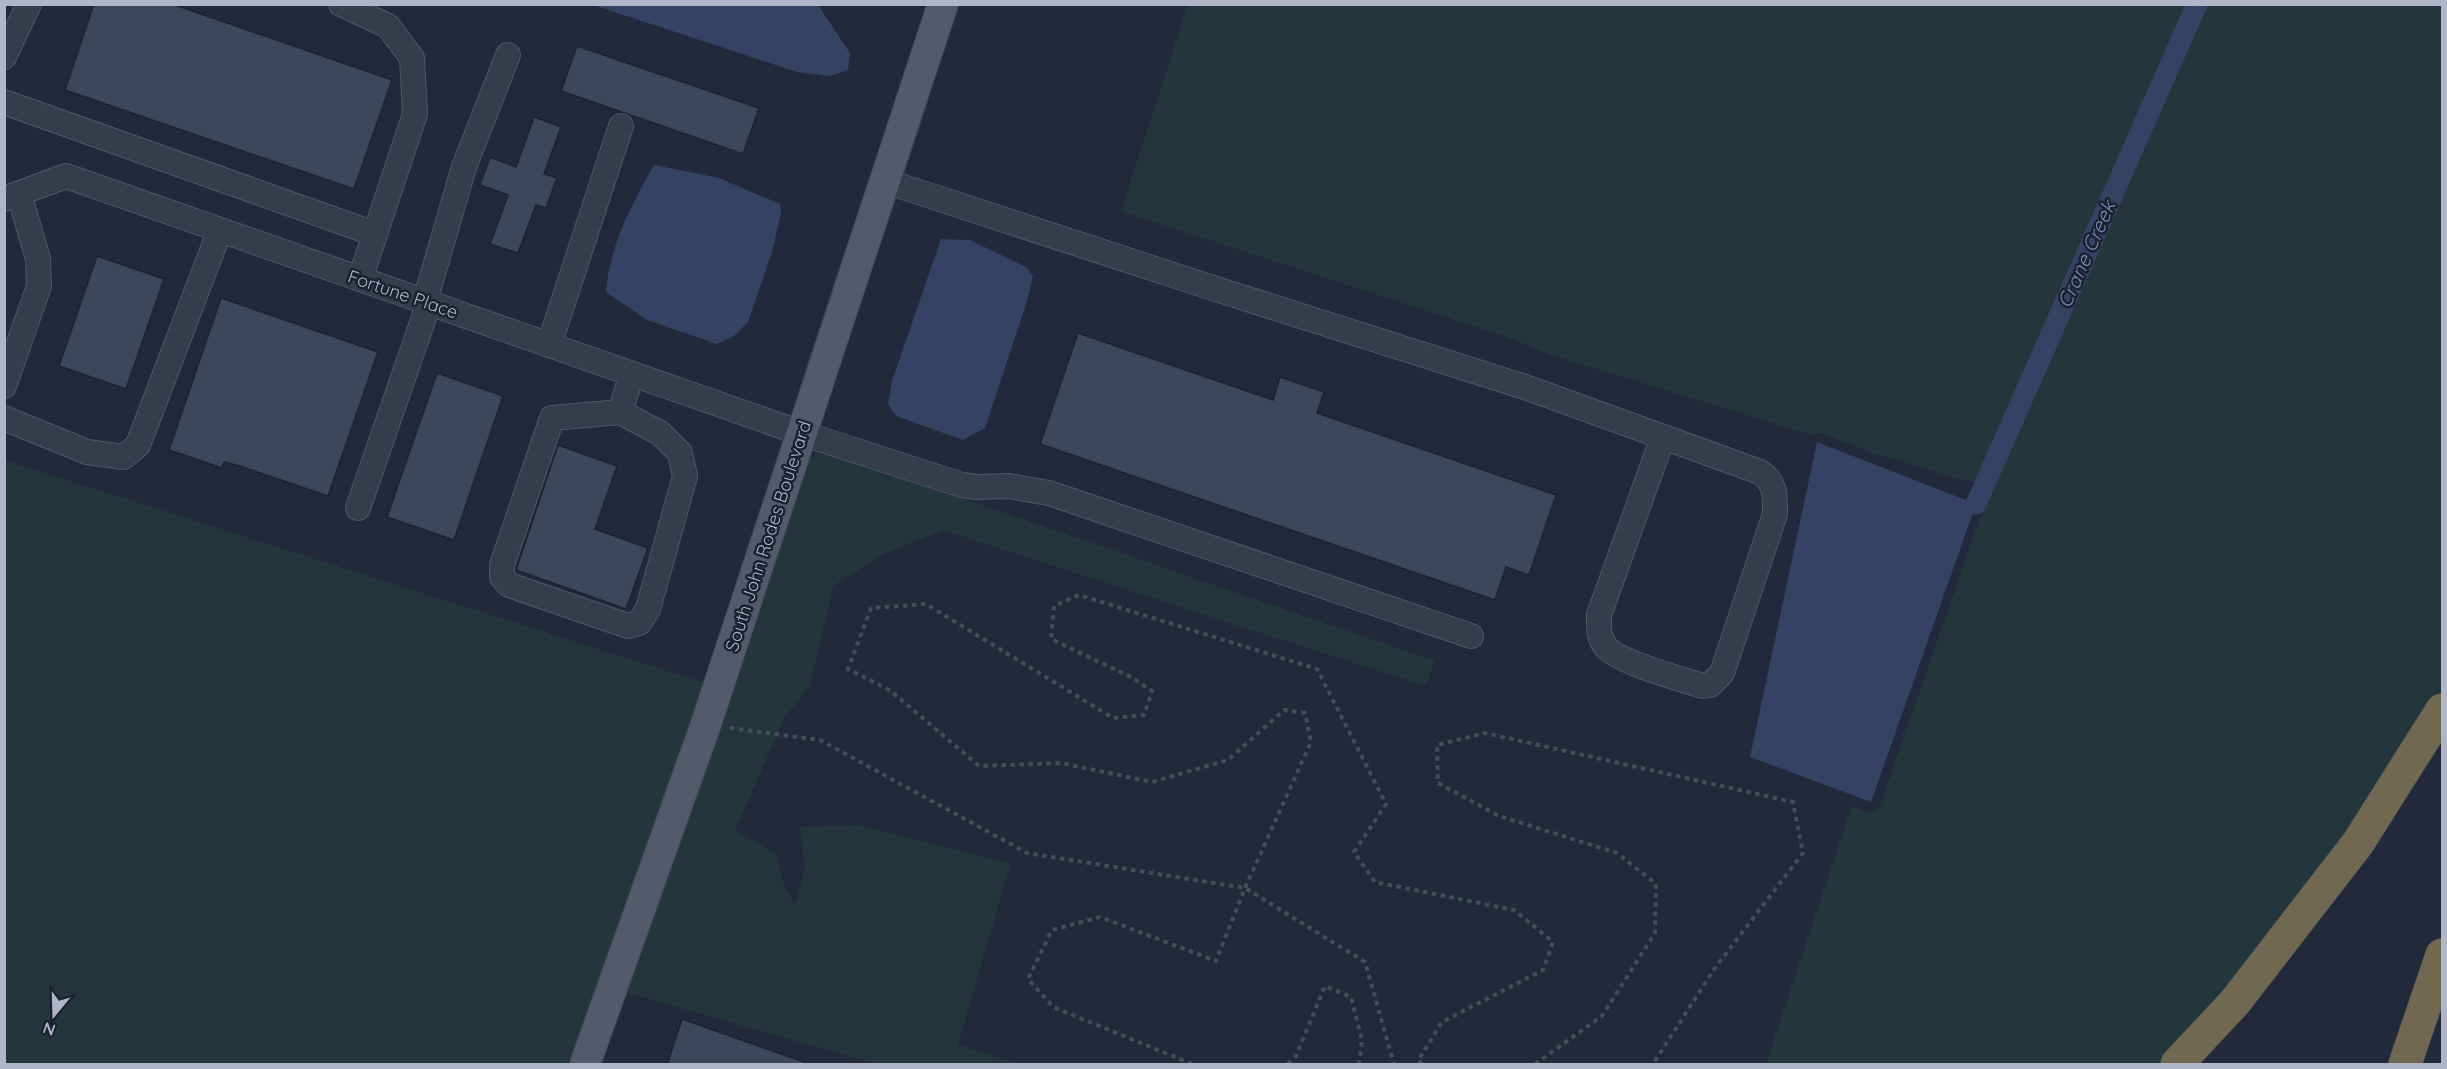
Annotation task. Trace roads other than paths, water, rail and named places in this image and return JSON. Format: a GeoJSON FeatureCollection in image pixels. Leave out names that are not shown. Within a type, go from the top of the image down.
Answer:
{"type":"FeatureCollection","features":[{"type":"Feature","properties":{"kind":"highway"},"geometry":{"type":"LineString","coordinates":[[2177,1065],[2235,1002],[2358,843],[2442,710]]}},
{"type":"Feature","properties":{"kind":"highway"},"geometry":{"type":"LineString","coordinates":[[2405,1065],[2442,955]]}},
{"type":"Feature","properties":{"kind":"main road","name":"South John Rodes Boulevard"},"geometry":{"type":"LineString","coordinates":[[585,1065],[706,724],[943,4]]}},
{"type":"Feature","properties":{"kind":"street"},"geometry":{"type":"LineString","coordinates":[[4,57],[29,4]]}},
{"type":"Feature","properties":{"kind":"street"},"geometry":{"type":"LineString","coordinates":[[341,4],[387,26],[412,58],[415,114],[360,279]]}},
{"type":"Feature","properties":{"kind":"street"},"geometry":{"type":"LineString","coordinates":[[358,508],[427,302],[465,167],[508,55]]}},
{"type":"Feature","properties":{"kind":"street"},"geometry":{"type":"LineString","coordinates":[[4,102],[375,234]]}},
{"type":"Feature","properties":{"kind":"street"},"geometry":{"type":"LineString","coordinates":[[549,345],[621,126]]}},
{"type":"Feature","properties":{"kind":"street","name":"Fortune Place"},"geometry":{"type":"LineString","coordinates":[[12,196],[66,176],[801,433],[962,485],[977,488],[1009,486],[1049,493],[1471,636]]}},
{"type":"Feature","properties":{"kind":"street"},"geometry":{"type":"LineString","coordinates":[[885,181],[1525,387],[1760,472],[1771,479],[1775,493],[1774,514],[1722,674],[1710,685],[1703,686],[1622,658],[1605,646],[1599,632],[1599,615],[1663,437]]}},
{"type":"Feature","properties":{"kind":"street"},"geometry":{"type":"LineString","coordinates":[[4,386],[39,286],[38,259],[12,196]]}},
{"type":"Feature","properties":{"kind":"street"},"geometry":{"type":"LineString","coordinates":[[4,418],[87,452],[124,457],[138,445],[220,230]]}},
{"type":"Feature","properties":{"kind":"street"},"geometry":{"type":"LineString","coordinates":[[620,412],[632,374]]}},
{"type":"Feature","properties":{"kind":"street"},"geometry":{"type":"LineString","coordinates":[[620,412],[660,433],[680,453],[685,476],[648,609],[639,623],[628,626],[509,585],[502,577],[502,565],[552,418],[620,412]]}},
{"type":"Feature","properties":{"kind":"water"},"geometry":{"type":"Polygon","coordinates":[[[593,5],[818,5],[850,53],[848,70],[830,76],[797,72],[593,5]]]}},
{"type":"Feature","properties":{"kind":"water"},"geometry":{"type":"Polygon","coordinates":[[[654,165],[719,178],[780,204],[781,213],[772,252],[748,322],[734,336],[717,344],[647,320],[606,292],[612,259],[623,226],[654,165]]]}},
{"type":"Feature","properties":{"kind":"water"},"geometry":{"type":"Polygon","coordinates":[[[941,239],[970,240],[1026,267],[1033,276],[1027,301],[985,428],[963,440],[896,416],[888,404],[892,381],[941,239]]]}},
{"type":"Feature","properties":{"kind":"water"},"geometry":{"type":"Polygon","coordinates":[[[1817,442],[1976,504],[1871,802],[1750,757],[1817,442]]]}},
{"type":"Feature","properties":{"kind":"waterway","name":"Crane Creek"},"geometry":{"type":"LineString","coordinates":[[1976,504],[2197,4]]}}]}
